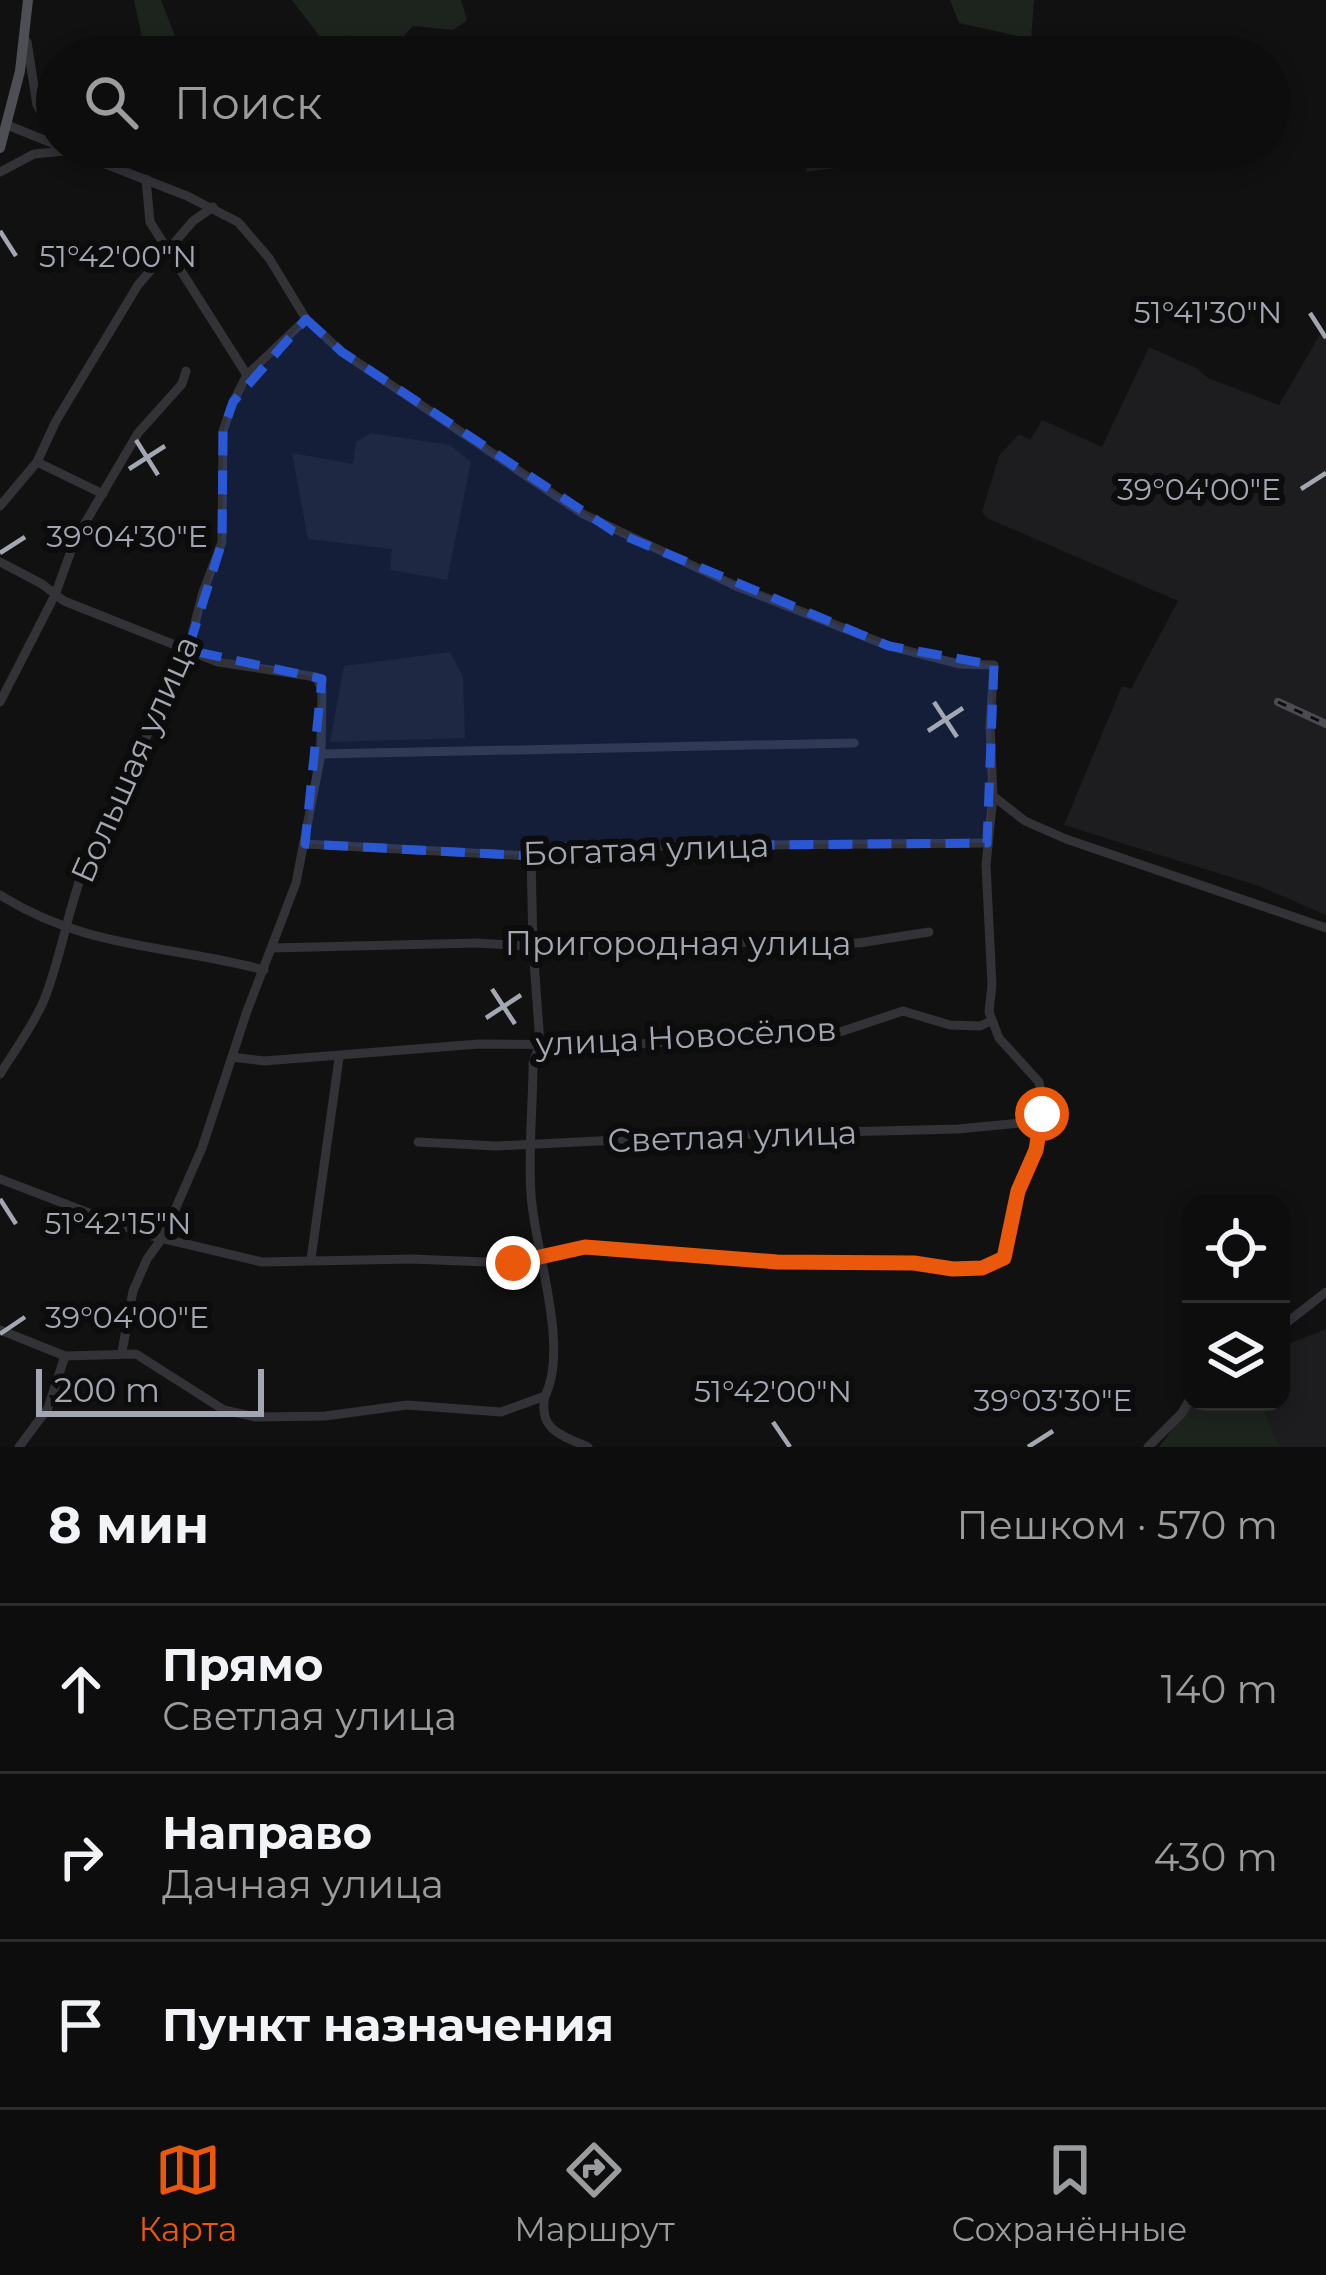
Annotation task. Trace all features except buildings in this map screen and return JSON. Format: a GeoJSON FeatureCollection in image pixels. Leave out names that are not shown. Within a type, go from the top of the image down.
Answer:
{"type":"FeatureCollection","features":[{"type":"Feature","properties":{"kind":"main road"},"geometry":{"type":"LineString","coordinates":[[0,148],[26,33],[28,0]]}},
{"type":"Feature","properties":{"kind":"street"},"geometry":{"type":"LineString","coordinates":[[26,33],[36,101]]}},
{"type":"Feature","properties":{"kind":"street"},"geometry":{"type":"LineString","coordinates":[[7,125],[36,136]]}},
{"type":"Feature","properties":{"kind":"street"},"geometry":{"type":"LineString","coordinates":[[0,172],[36,153]]}},
{"type":"Feature","properties":{"kind":"street"},"geometry":{"type":"LineString","coordinates":[[0,1179],[128,1229],[241,1259],[513,1263],[585,1247],[777,1262],[982,1268],[1004,1258],[1042,1114],[1039,1082],[999,1038],[991,1021],[987,843],[993,796],[994,665],[959,664],[889,646],[613,531],[360,365],[306,319],[253,237],[213,207],[118,168]]}},
{"type":"Feature","properties":{"kind":"street"},"geometry":{"type":"LineString","coordinates":[[146,179],[150,222],[248,375]]}},
{"type":"Feature","properties":{"kind":"street"},"geometry":{"type":"LineString","coordinates":[[0,506],[37,462],[56,421],[150,269],[213,207]]}},
{"type":"Feature","properties":{"kind":"street","name":"Большая улица"},"geometry":{"type":"LineString","coordinates":[[0,1073],[42,1004],[73,895],[188,650],[202,592],[223,542],[223,431],[248,375],[306,319]]}},
{"type":"Feature","properties":{"kind":"street"},"geometry":{"type":"LineString","coordinates":[[0,701],[56,595],[75,540],[138,433],[182,384],[186,371]]}},
{"type":"Feature","properties":{"kind":"street"},"geometry":{"type":"LineString","coordinates":[[37,462],[104,494]]}},
{"type":"Feature","properties":{"kind":"street"},"geometry":{"type":"LineString","coordinates":[[0,562],[56,595],[188,650],[237,666],[316,677],[322,689],[321,754],[296,883],[202,1148],[163,1238],[133,1291],[122,1352]]}},
{"type":"Feature","properties":{"kind":"street"},"geometry":{"type":"LineString","coordinates":[[321,754],[854,743]]}},
{"type":"Feature","properties":{"kind":"street"},"geometry":{"type":"LineString","coordinates":[[993,796],[1025,820],[1066,838],[1326,928]]}},
{"type":"Feature","properties":{"kind":"street","name":"Богатая улица"},"geometry":{"type":"LineString","coordinates":[[305,844],[531,856],[547,847],[987,843]]}},
{"type":"Feature","properties":{"kind":"street"},"geometry":{"type":"LineString","coordinates":[[531,856],[540,1044],[533,1063],[530,1189],[534,1237],[548,1280],[551,1332],[551,1381],[541,1414],[551,1432],[588,1447]]}},
{"type":"Feature","properties":{"kind":"street"},"geometry":{"type":"LineString","coordinates":[[0,895],[33,916],[90,938],[219,958],[264,970]]}},
{"type":"Feature","properties":{"kind":"street","name":"Пригородная улица"},"geometry":{"type":"LineString","coordinates":[[272,948],[425,945],[592,950],[640,943],[859,943],[929,932]]}},
{"type":"Feature","properties":{"kind":"street","name":"улица Новосёлов"},"geometry":{"type":"LineString","coordinates":[[232,1057],[264,1061],[479,1044],[625,1045],[834,1034],[903,1011],[950,1025],[980,1026],[991,1021]]}},
{"type":"Feature","properties":{"kind":"street"},"geometry":{"type":"LineString","coordinates":[[311,1259],[339,1058]]}},
{"type":"Feature","properties":{"kind":"street","name":"Светлая улица"},"geometry":{"type":"LineString","coordinates":[[418,1142],[496,1146],[958,1129],[1018,1125],[1042,1114]]}},
{"type":"Feature","properties":{"kind":"street"},"geometry":{"type":"LineString","coordinates":[[1290,1320],[1326,1292]]}},
{"type":"Feature","properties":{"kind":"street"},"geometry":{"type":"LineString","coordinates":[[0,1330],[65,1356],[122,1352],[151,1360],[224,1410],[256,1417],[325,1416],[407,1405],[501,1412],[544,1396]]}},
{"type":"Feature","properties":{"kind":"street"},"geometry":{"type":"LineString","coordinates":[[19,1447],[48,1408],[65,1356]]}},
{"type":"Feature","properties":{"kind":"street"},"geometry":{"type":"LineString","coordinates":[[1148,1447],[1183,1411]]}},
{"type":"Feature","properties":{"kind":"highlighted area"},"geometry":{"type":"Polygon","coordinates":[[[306,319],[342,352],[613,531],[889,646],[994,665],[987,843],[547,847],[531,856],[305,844],[322,679],[188,650],[222,542],[223,431],[233,402],[306,319]]]}},
{"type":"Feature","properties":{"kind":"shaded area"},"geometry":{"type":"Polygon","coordinates":[[[134,0],[161,0],[175,36],[142,36],[134,0]]]}},
{"type":"Feature","properties":{"kind":"shaded area"},"geometry":{"type":"Polygon","coordinates":[[[292,0],[461,0],[467,20],[453,30],[413,26],[404,36],[319,36],[292,0]]]}},
{"type":"Feature","properties":{"kind":"shaded area"},"geometry":{"type":"Polygon","coordinates":[[[950,0],[1034,0],[1031,36],[959,23],[950,0]]]}},
{"type":"Feature","properties":{"kind":"shaded area"},"geometry":{"type":"Polygon","coordinates":[[[1322,331],[1326,336],[1326,915],[1259,886],[1064,825],[1122,686],[1131,689],[1178,601],[982,512],[999,456],[1019,434],[1030,440],[1042,420],[1102,447],[1149,347],[1208,378],[1279,405],[1322,331]]]}},
{"type":"Feature","properties":{"kind":"shaded area"},"geometry":{"type":"Polygon","coordinates":[[[371,433],[450,445],[471,462],[447,580],[390,570],[392,549],[308,539],[292,453],[353,464],[356,442],[371,433]]]}},
{"type":"Feature","properties":{"kind":"shaded area"},"geometry":{"type":"Polygon","coordinates":[[[450,652],[463,677],[465,738],[330,742],[344,666],[450,652]]]}},
{"type":"Feature","properties":{"kind":"shaded area"},"geometry":{"type":"Polygon","coordinates":[[[1326,1329],[1326,1447],[1279,1447],[1265,1411],[1290,1411],[1290,1343],[1326,1329]]]}},
{"type":"Feature","properties":{"kind":"shaded area"},"geometry":{"type":"Polygon","coordinates":[[[1186,1411],[1265,1411],[1279,1447],[1159,1447],[1186,1411]]]}},
{"type":"Feature","properties":{"kind":"railway"},"geometry":{"type":"LineString","coordinates":[[1278,702],[1326,724]]}},
{"type":"Feature","properties":{"kind":"route"},"geometry":{"type":"LineString","coordinates":[[513,1263],[585,1247],[777,1262],[914,1263],[953,1269],[993,1265],[1004,1258],[1042,1114]]}}]}
